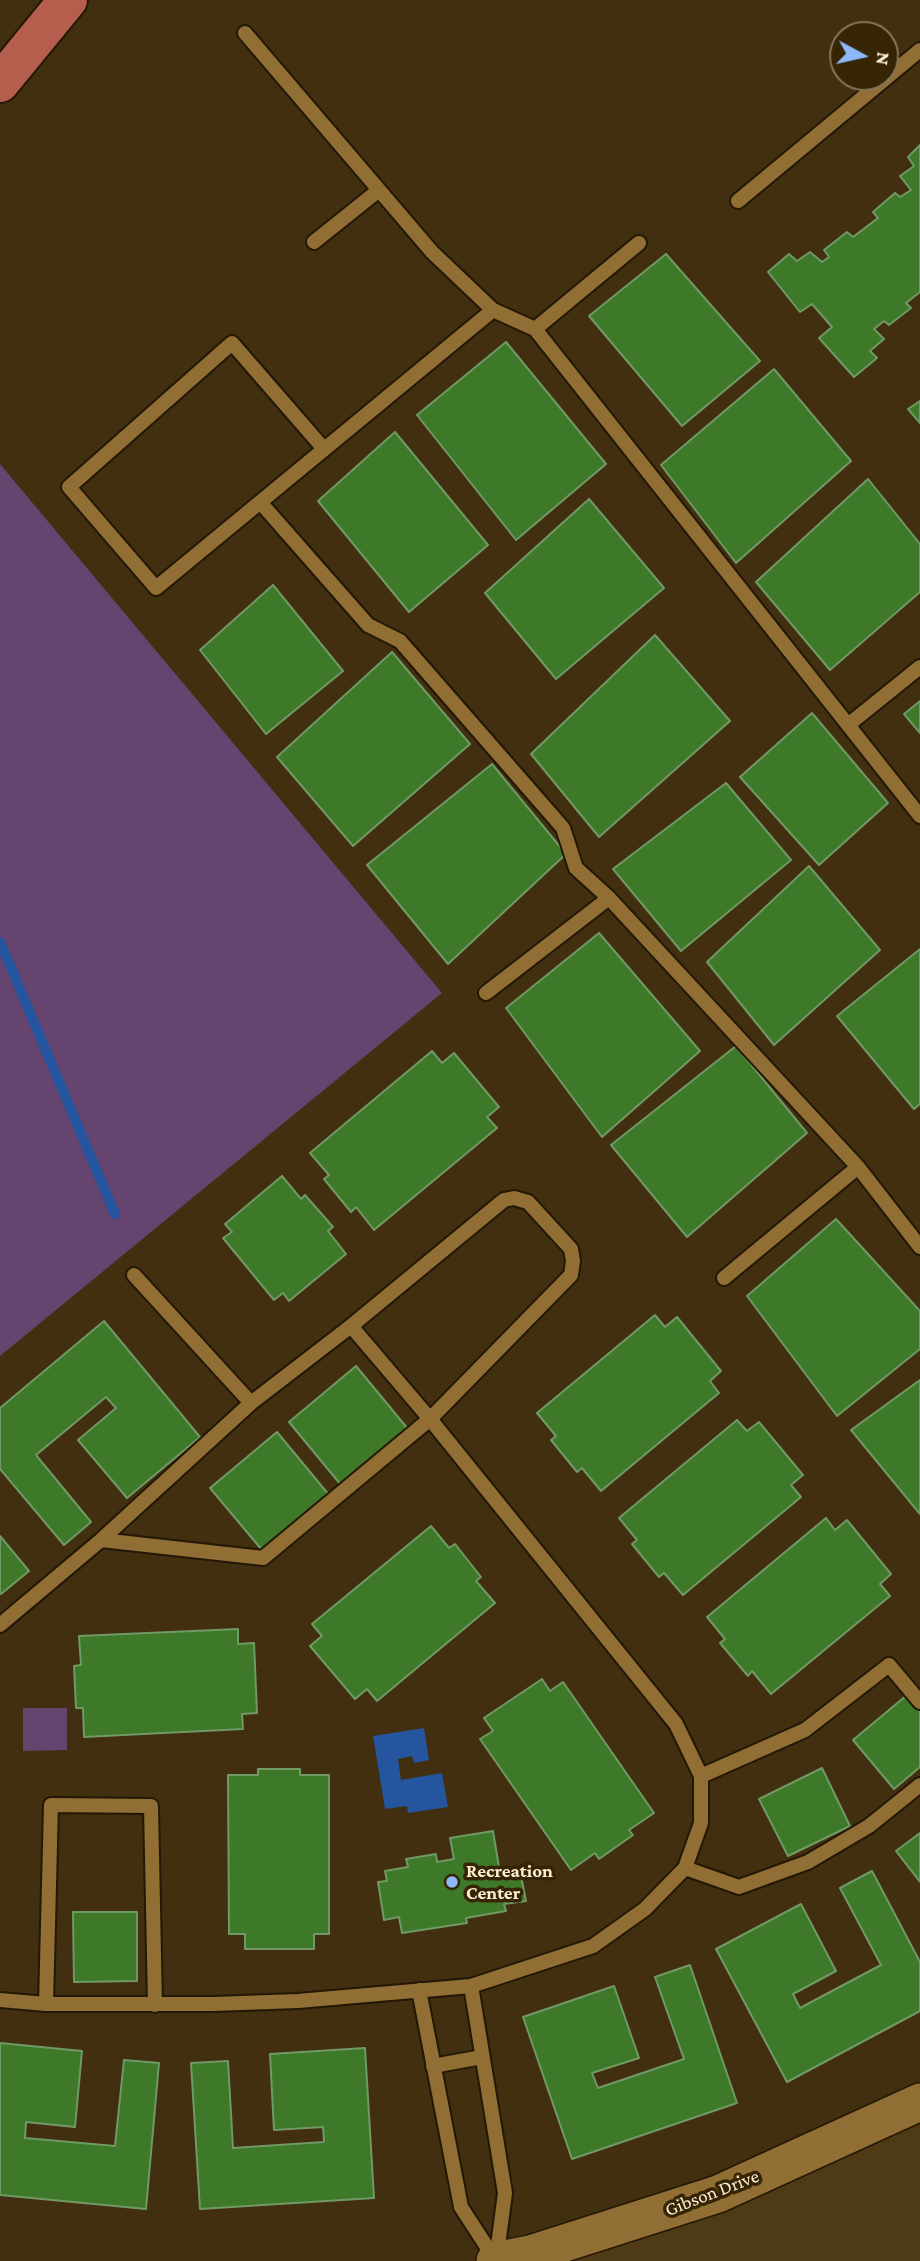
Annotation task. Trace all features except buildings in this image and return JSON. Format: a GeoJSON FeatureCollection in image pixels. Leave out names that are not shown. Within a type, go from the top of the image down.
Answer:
{"type":"FeatureCollection","features":[{"type":"Feature","properties":{"kind":"main road"},"geometry":{"type":"LineString","coordinates":[[0,83],[68,0]]}},
{"type":"Feature","properties":{"kind":"street","name":"Gibson Drive"},"geometry":{"type":"LineString","coordinates":[[496,2261],[530,2254],[718,2194],[920,2102]]}},
{"type":"Feature","properties":{"kind":"lane"},"geometry":{"type":"LineString","coordinates":[[245,33],[432,252],[494,310],[535,330],[920,817]]}},
{"type":"Feature","properties":{"kind":"lane"},"geometry":{"type":"LineString","coordinates":[[738,201],[920,50]]}},
{"type":"Feature","properties":{"kind":"lane"},"geometry":{"type":"LineString","coordinates":[[314,242],[379,190]]}},
{"type":"Feature","properties":{"kind":"lane"},"geometry":{"type":"LineString","coordinates":[[535,330],[639,243]]}},
{"type":"Feature","properties":{"kind":"lane"},"geometry":{"type":"LineString","coordinates":[[324,449],[232,343],[69,487],[156,588],[494,310]]}},
{"type":"Feature","properties":{"kind":"lane"},"geometry":{"type":"LineString","coordinates":[[260,502],[368,625],[400,641],[563,828],[576,868],[609,898],[858,1167],[920,1247]]}},
{"type":"Feature","properties":{"kind":"lane"},"geometry":{"type":"LineString","coordinates":[[848,725],[920,667]]}},
{"type":"Feature","properties":{"kind":"lane"},"geometry":{"type":"LineString","coordinates":[[486,993],[609,898]]}},
{"type":"Feature","properties":{"kind":"lane"},"geometry":{"type":"LineString","coordinates":[[724,1278],[858,1167]]}},
{"type":"Feature","properties":{"kind":"lane"},"geometry":{"type":"LineString","coordinates":[[0,1625],[101,1540],[251,1404],[504,1200],[514,1198],[528,1202],[572,1249],[571,1275],[430,1419],[263,1558],[101,1540]]}},
{"type":"Feature","properties":{"kind":"lane"},"geometry":{"type":"LineString","coordinates":[[134,1275],[251,1404]]}},
{"type":"Feature","properties":{"kind":"lane"},"geometry":{"type":"LineString","coordinates":[[0,2000],[46,2004],[155,2006],[298,2001],[471,1986],[593,1946],[645,1909],[685,1868],[701,1823],[701,1776],[676,1724],[430,1419],[351,1326]]}},
{"type":"Feature","properties":{"kind":"lane"},"geometry":{"type":"LineString","coordinates":[[701,1776],[805,1730],[889,1665],[920,1702]]}},
{"type":"Feature","properties":{"kind":"lane"},"geometry":{"type":"LineString","coordinates":[[685,1868],[739,1887],[808,1862],[869,1826],[920,1785]]}},
{"type":"Feature","properties":{"kind":"lane"},"geometry":{"type":"LineString","coordinates":[[46,2004],[51,1805],[151,1806],[155,2006]]}},
{"type":"Feature","properties":{"kind":"lane"},"geometry":{"type":"LineString","coordinates":[[471,1986],[505,2193],[496,2261]]}},
{"type":"Feature","properties":{"kind":"lane"},"geometry":{"type":"LineString","coordinates":[[419,1990],[461,2207],[496,2261]]}},
{"type":"Feature","properties":{"kind":"lane"},"geometry":{"type":"LineString","coordinates":[[433,2066],[482,2057]]}},
{"type":"Feature","properties":{"kind":"shaded area"},"geometry":{"type":"Polygon","coordinates":[[[0,464],[442,993],[0,1356],[0,464]]]}},
{"type":"Feature","properties":{"kind":"shaded area"},"geometry":{"type":"Polygon","coordinates":[[[23,1708],[67,1708],[67,1750],[23,1751],[23,1708]]]}},
{"type":"Feature","properties":{"kind":"shaded area"},"geometry":{"type":"Polygon","coordinates":[[[920,2109],[920,2261],[531,2261],[790,2182],[920,2109]]]}},
{"type":"Feature","properties":{"kind":"water"},"geometry":{"type":"Polygon","coordinates":[[[424,1728],[429,1760],[414,1763],[412,1756],[398,1759],[401,1780],[442,1773],[448,1807],[408,1813],[407,1806],[385,1809],[373,1736],[424,1728]]]}},
{"type":"Feature","properties":{"kind":"waterway"},"geometry":{"type":"LineString","coordinates":[[0,942],[115,1214]]}},
{"type":"Feature","properties":{"kind":"place","name":"Recreation Center"},"geometry":{"type":"Point","coordinates":[452,1882]}}]}
